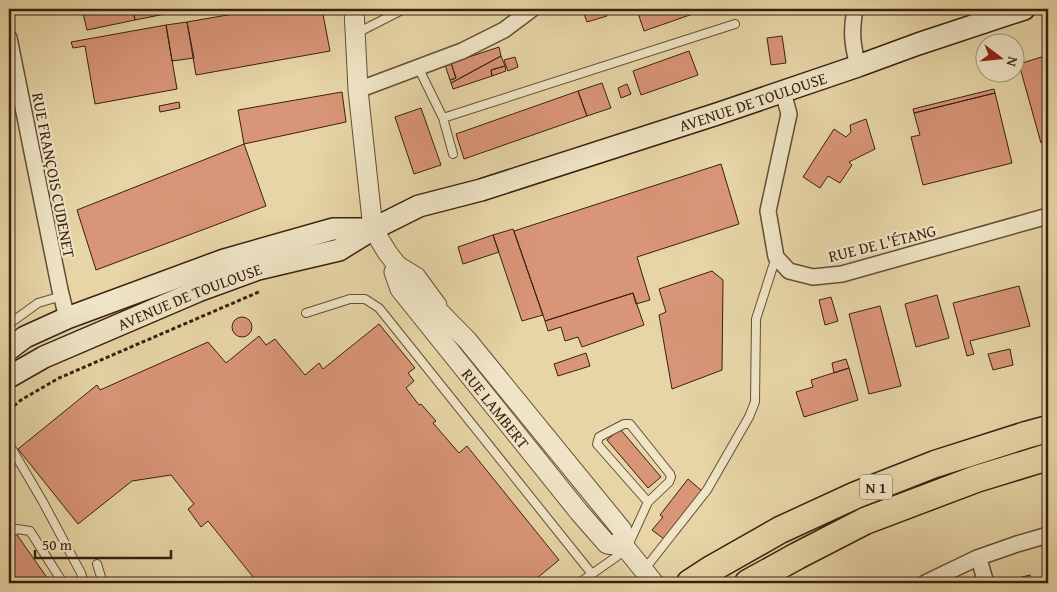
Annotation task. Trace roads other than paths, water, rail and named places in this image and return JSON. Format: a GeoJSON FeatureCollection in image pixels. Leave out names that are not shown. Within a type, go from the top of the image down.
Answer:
{"type":"FeatureCollection","features":[{"type":"Feature","properties":{"kind":"highway","name":"N 1"},"geometry":{"type":"LineString","coordinates":[[690,583],[780,530],[856,495],[935,464],[1026,434],[1048,429]]}},
{"type":"Feature","properties":{"kind":"highway","name":"N 1"},"geometry":{"type":"LineString","coordinates":[[748,583],[865,521],[976,479],[1048,457]]}},
{"type":"Feature","properties":{"kind":"main road","name":"AVENUE DE TOULOUSE"},"geometry":{"type":"LineString","coordinates":[[9,377],[44,357],[198,291],[258,269],[339,250],[373,229],[419,206],[481,190],[783,92],[1024,9]]}},
{"type":"Feature","properties":{"kind":"main road","name":"AVENUE DE TOULOUSE"},"geometry":{"type":"LineString","coordinates":[[9,349],[25,337],[67,318],[224,260],[333,229],[373,229]]}},
{"type":"Feature","properties":{"kind":"main road"},"geometry":{"type":"LineString","coordinates":[[44,357],[62,341],[67,327],[67,318]]}},
{"type":"Feature","properties":{"kind":"street","name":"RUE LAMBERT"},"geometry":{"type":"LineString","coordinates":[[354,9],[358,90],[373,229],[387,252],[409,281],[467,340],[622,530],[625,548],[649,577]]}},
{"type":"Feature","properties":{"kind":"street"},"geometry":{"type":"LineString","coordinates":[[358,90],[462,51],[504,30],[532,9]]}},
{"type":"Feature","properties":{"kind":"street"},"geometry":{"type":"LineString","coordinates":[[855,9],[852,28],[853,46],[858,66]]}},
{"type":"Feature","properties":{"kind":"street","name":"RUE FRANÇOIS CUDENET"},"geometry":{"type":"LineString","coordinates":[[9,38],[67,318]]}},
{"type":"Feature","properties":{"kind":"street"},"geometry":{"type":"LineString","coordinates":[[776,257],[768,211],[789,114],[783,92]]}},
{"type":"Feature","properties":{"kind":"street","name":"RUE DE L'ÉTANG"},"geometry":{"type":"LineString","coordinates":[[776,257],[789,271],[813,277],[842,274],[1048,216]]}},
{"type":"Feature","properties":{"kind":"street","name":"RUE LAMBERT"},"geometry":{"type":"LineString","coordinates":[[387,252],[400,289],[554,481],[607,544],[625,548]]}},
{"type":"Feature","properties":{"kind":"street"},"geometry":{"type":"LineString","coordinates":[[925,583],[976,558],[1048,535]]}},
{"type":"Feature","properties":{"kind":"street"},"geometry":{"type":"LineString","coordinates":[[976,558],[986,583]]}},
{"type":"Feature","properties":{"kind":"lane"},"geometry":{"type":"LineString","coordinates":[[355,34],[404,9]]}},
{"type":"Feature","properties":{"kind":"lane"},"geometry":{"type":"LineString","coordinates":[[443,118],[735,24]]}},
{"type":"Feature","properties":{"kind":"lane"},"geometry":{"type":"LineString","coordinates":[[418,67],[443,118],[453,154]]}},
{"type":"Feature","properties":{"kind":"lane"},"geometry":{"type":"LineString","coordinates":[[649,577],[707,490],[750,418],[755,402],[756,319],[776,257]]}},
{"type":"Feature","properties":{"kind":"lane"},"geometry":{"type":"LineString","coordinates":[[9,324],[38,303],[62,296]]}},
{"type":"Feature","properties":{"kind":"lane"},"geometry":{"type":"LineString","coordinates":[[306,313],[350,299],[365,300],[378,308],[592,574]]}},
{"type":"Feature","properties":{"kind":"lane"},"geometry":{"type":"LineString","coordinates":[[579,583],[625,548],[648,502],[672,478],[630,424],[624,424],[599,437],[597,444],[648,502]]}},
{"type":"Feature","properties":{"kind":"lane"},"geometry":{"type":"LineString","coordinates":[[9,444],[43,502],[81,573],[84,583]]}},
{"type":"Feature","properties":{"kind":"lane"},"geometry":{"type":"LineString","coordinates":[[9,534],[17,529],[30,531],[64,583]]}},
{"type":"Feature","properties":{"kind":"lane"},"geometry":{"type":"LineString","coordinates":[[97,564],[102,580],[100,583]]}}]}
